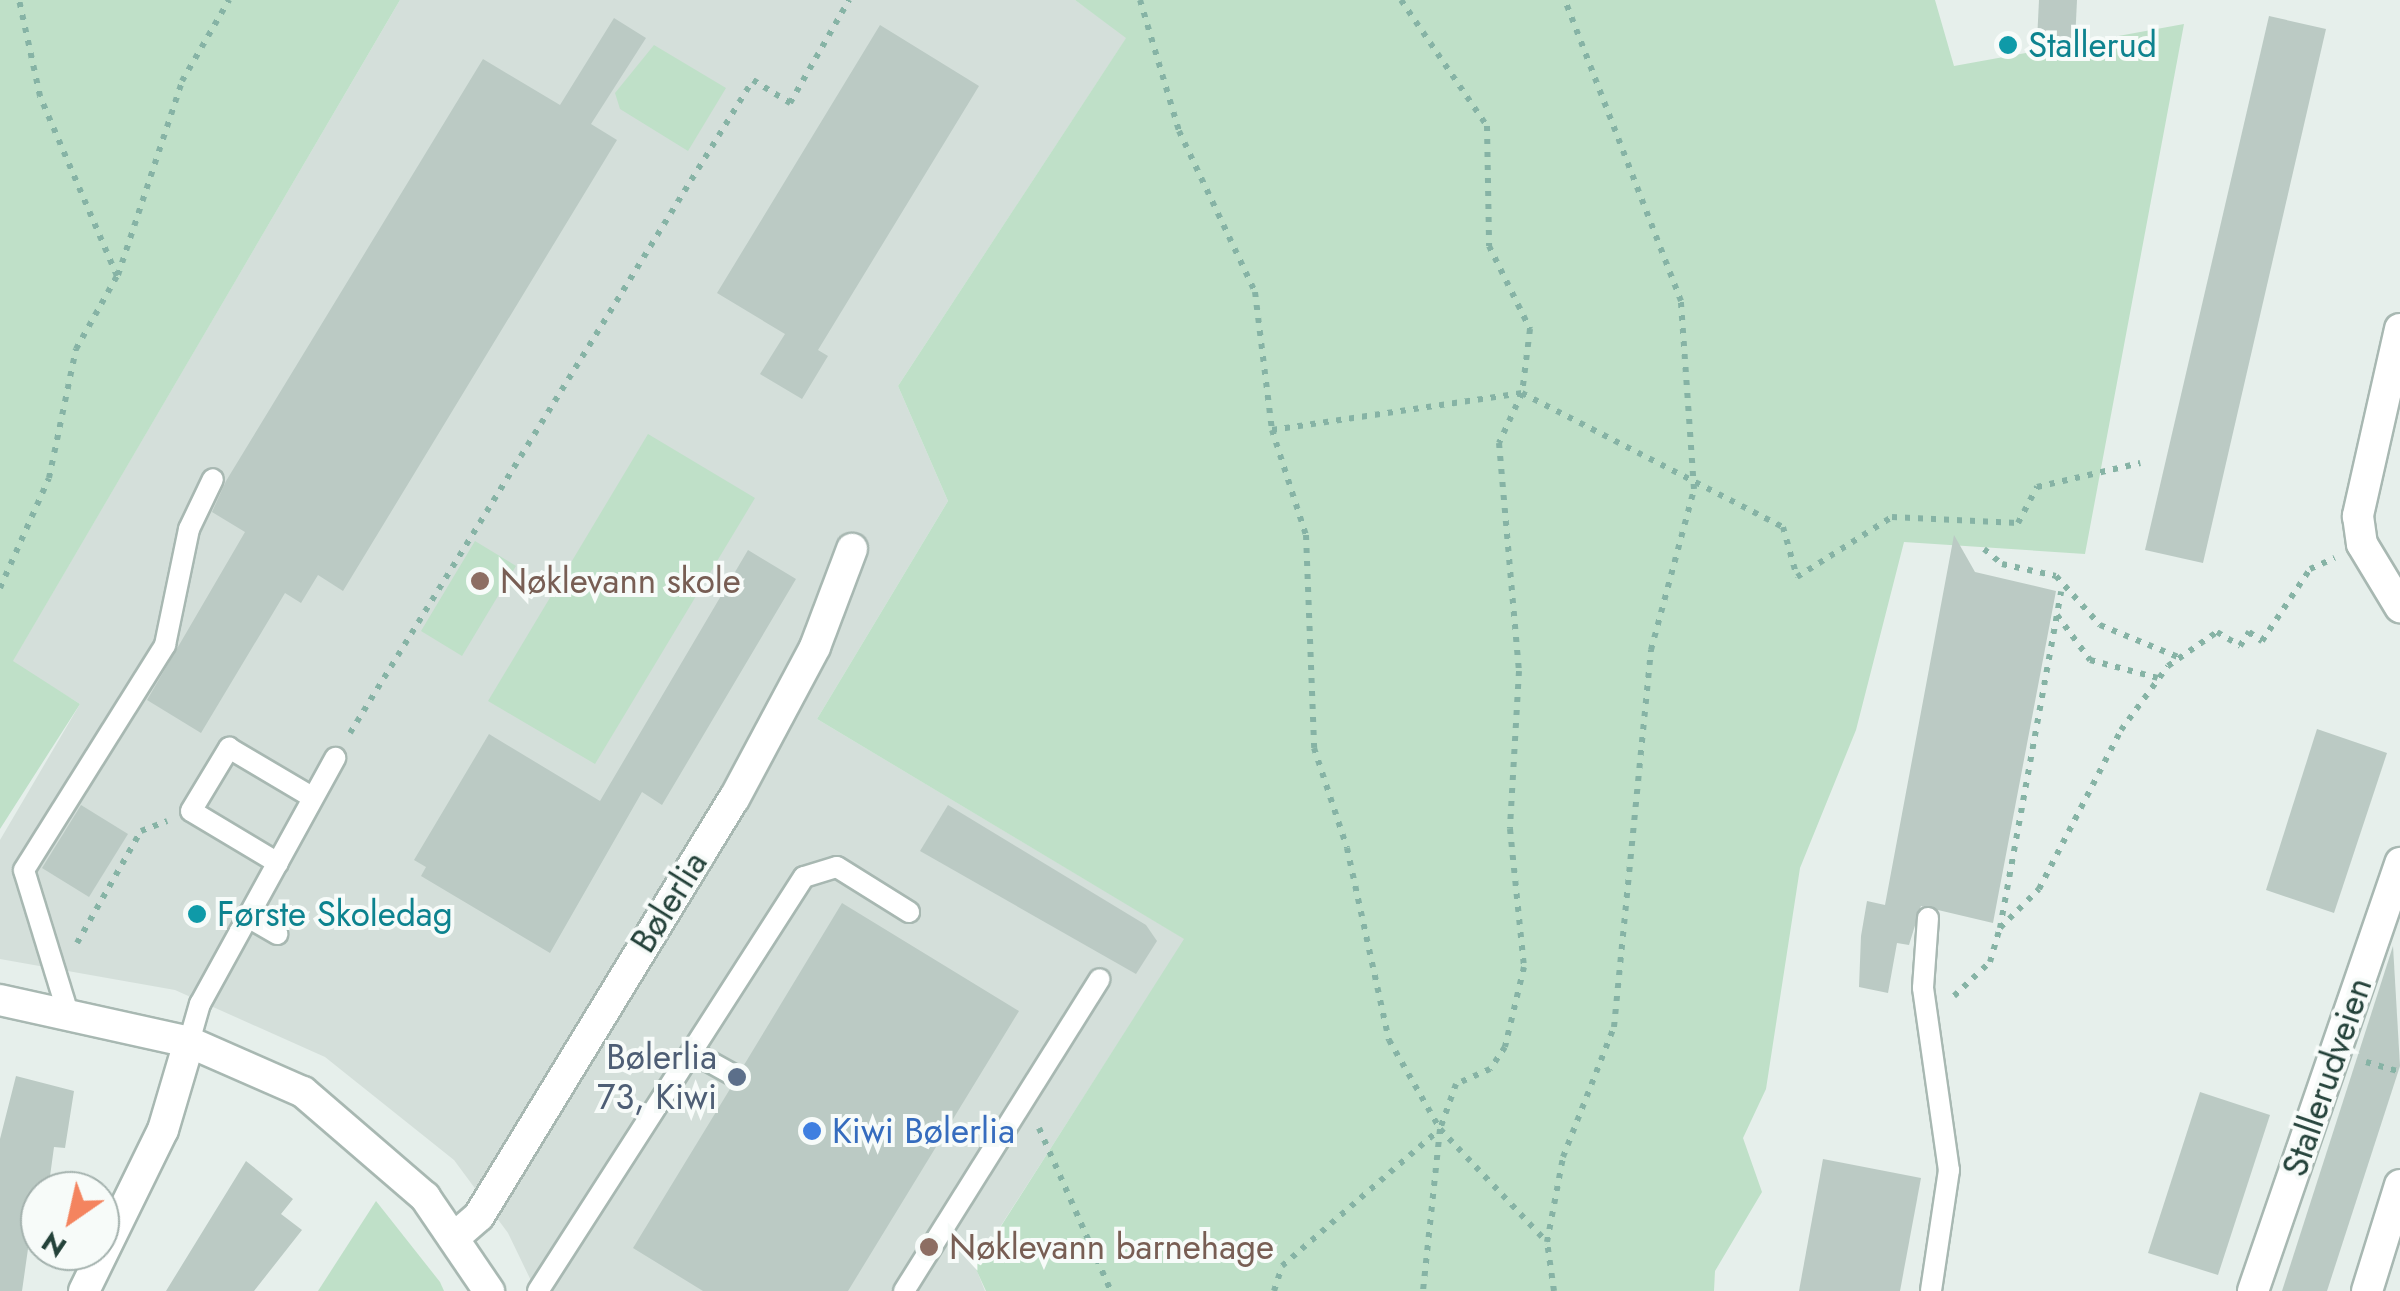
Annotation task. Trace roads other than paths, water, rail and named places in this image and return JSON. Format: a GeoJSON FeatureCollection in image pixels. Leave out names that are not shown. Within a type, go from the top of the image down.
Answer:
{"type":"FeatureCollection","features":[{"type":"Feature","properties":{"kind":"street"},"geometry":{"type":"LineString","coordinates":[[2400,329],[2358,516],[2362,544],[2400,607]]}},
{"type":"Feature","properties":{"kind":"street","name":"Bølerlia"},"geometry":{"type":"LineString","coordinates":[[456,1236],[479,1216],[734,799],[815,647],[852,549]]}},
{"type":"Feature","properties":{"kind":"street","name":"Stallerudveien"},"geometry":{"type":"LineString","coordinates":[[2253,1291],[2400,864]]}},
{"type":"Feature","properties":{"kind":"street"},"geometry":{"type":"LineString","coordinates":[[0,1000],[67,1010],[189,1042],[268,1072],[338,1116],[456,1236],[488,1291]]}},
{"type":"Feature","properties":{"kind":"street"},"geometry":{"type":"LineString","coordinates":[[84,1291],[163,1130],[189,1042]]}},
{"type":"Feature","properties":{"kind":"street"},"geometry":{"type":"LineString","coordinates":[[2366,1291],[2400,1186]]}},
{"type":"Feature","properties":{"kind":"lane"},"geometry":{"type":"LineString","coordinates":[[67,1010],[59,974],[28,903],[24,870],[165,645],[189,529],[212,480]]}},
{"type":"Feature","properties":{"kind":"lane"},"geometry":{"type":"LineString","coordinates":[[278,863],[191,811],[229,748],[312,797]]}},
{"type":"Feature","properties":{"kind":"lane"},"geometry":{"type":"LineString","coordinates":[[189,1042],[248,917],[335,758]]}},
{"type":"Feature","properties":{"kind":"lane"},"geometry":{"type":"LineString","coordinates":[[538,1291],[804,877],[837,867],[909,912]]}},
{"type":"Feature","properties":{"kind":"lane"},"geometry":{"type":"LineString","coordinates":[[248,917],[277,934]]}},
{"type":"Feature","properties":{"kind":"lane"},"geometry":{"type":"LineString","coordinates":[[1928,918],[1928,1012],[1949,1170],[1931,1291]]}},
{"type":"Feature","properties":{"kind":"lane"},"geometry":{"type":"LineString","coordinates":[[904,1291],[1100,979]]}},
{"type":"Feature","properties":{"kind":"lane"},"geometry":{"type":"LineString","coordinates":[[692,1052],[737,1077]]}},
{"type":"Feature","properties":{"kind":"place","name":"Stallerud"},"geometry":{"type":"Point","coordinates":[2008,45]}},
{"type":"Feature","properties":{"kind":"place","name":"Nøklevann skole"},"geometry":{"type":"Point","coordinates":[480,581]}},
{"type":"Feature","properties":{"kind":"place","name":"Første Skoledag"},"geometry":{"type":"Point","coordinates":[197,914]}},
{"type":"Feature","properties":{"kind":"place","name":"Bølerlia 73, Kiwi"},"geometry":{"type":"Point","coordinates":[737,1077]}},
{"type":"Feature","properties":{"kind":"place","name":"Kiwi Bølerlia"},"geometry":{"type":"Point","coordinates":[812,1131]}},
{"type":"Feature","properties":{"kind":"place","name":"Nøklevann barnehage"},"geometry":{"type":"Point","coordinates":[929,1247]}}]}
